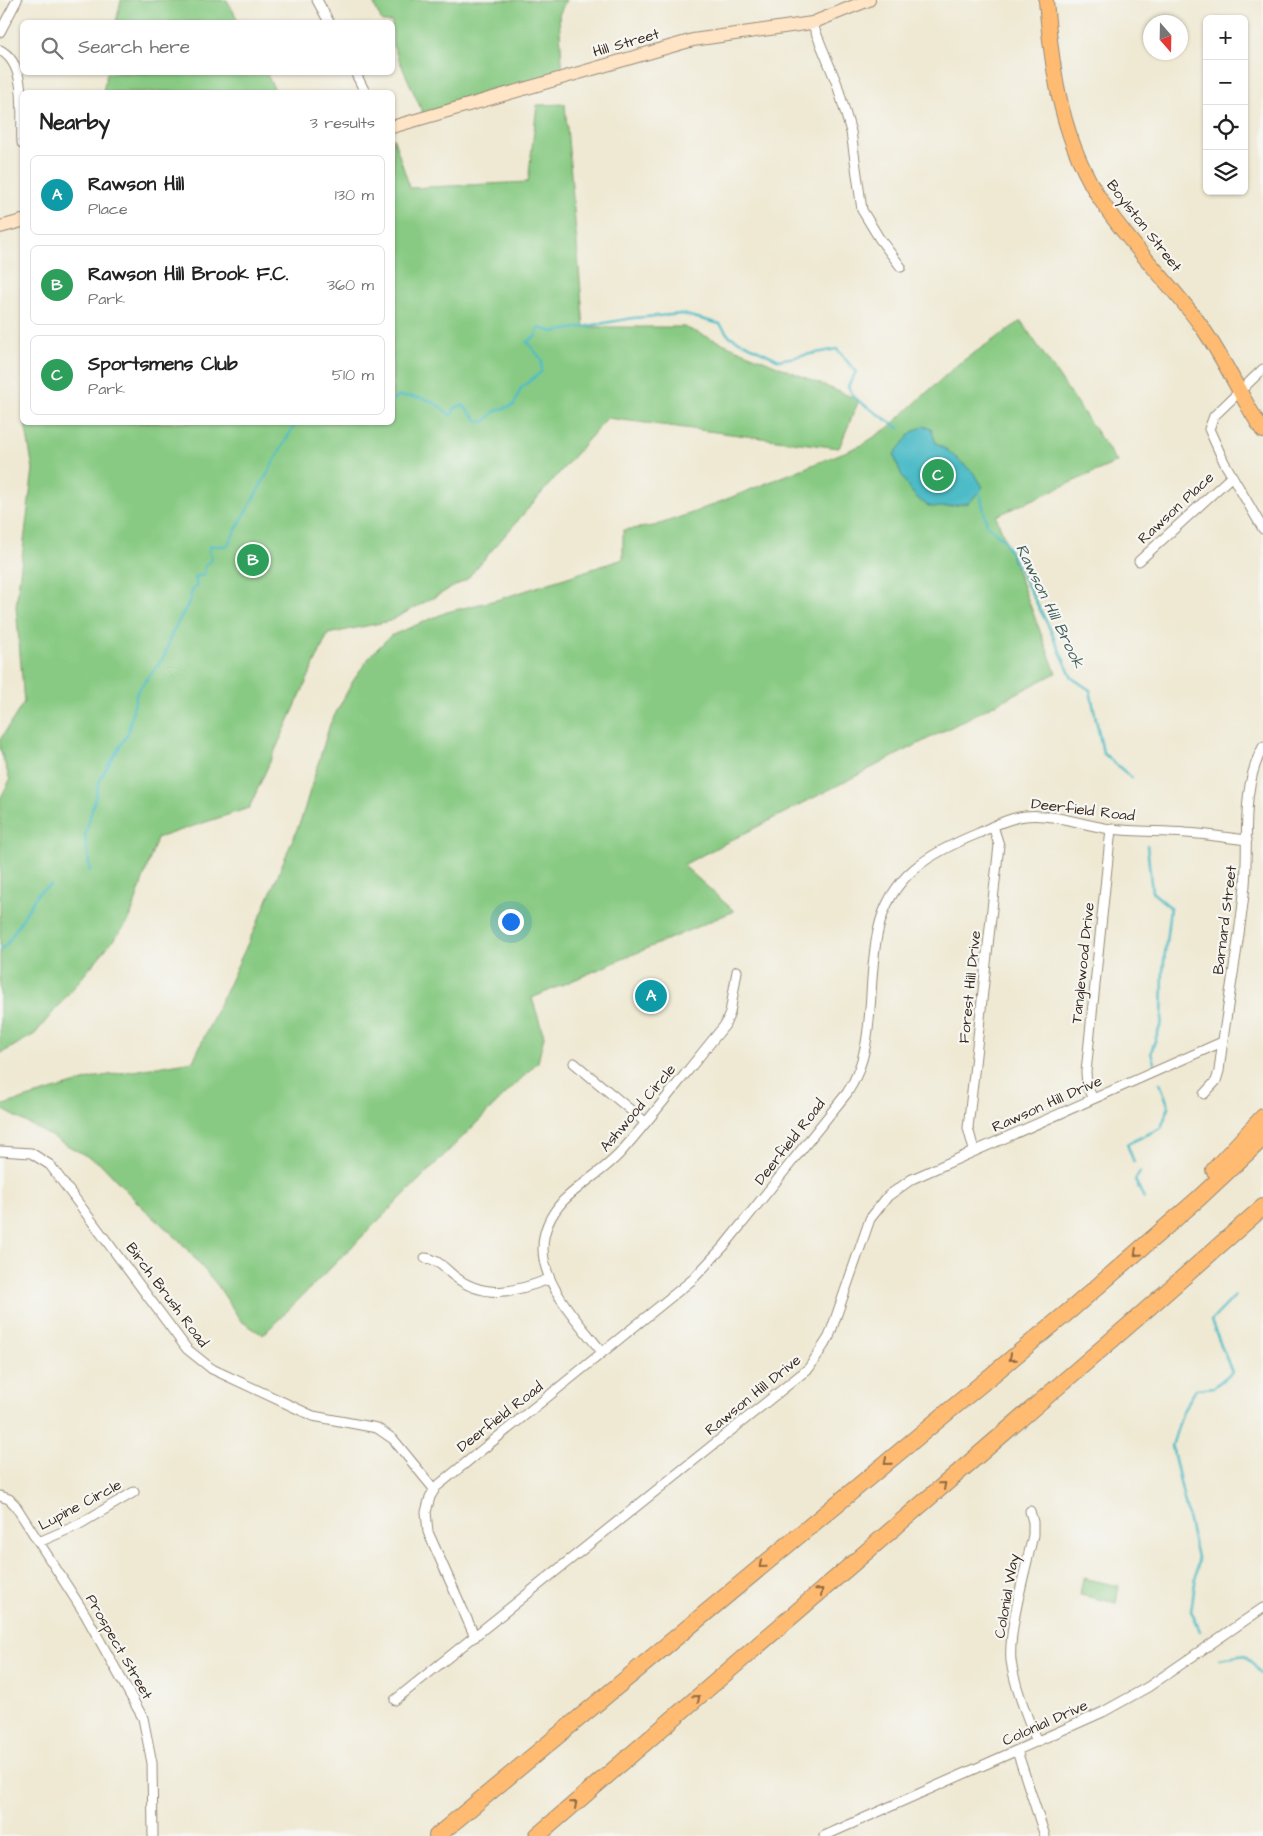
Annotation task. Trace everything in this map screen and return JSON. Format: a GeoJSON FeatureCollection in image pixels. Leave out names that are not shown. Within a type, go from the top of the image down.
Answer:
{"type":"FeatureCollection","features":[{"type":"Feature","properties":{"kind":"highway"},"geometry":{"type":"LineString","coordinates":[[1152,1239],[1169,1216],[1202,1184],[1263,1117]]}},
{"type":"Feature","properties":{"kind":"highway"},"geometry":{"type":"LineString","coordinates":[[437,1836],[1074,1307],[1263,1138]]}},
{"type":"Feature","properties":{"kind":"highway"},"geometry":{"type":"LineString","coordinates":[[537,1836],[1260,1211]]}},
{"type":"Feature","properties":{"kind":"main road","name":"Boylston Street"},"geometry":{"type":"LineString","coordinates":[[1046,0],[1055,82],[1067,131],[1080,163],[1104,206],[1175,290],[1202,327],[1240,390],[1261,430]]}},
{"type":"Feature","properties":{"kind":"street"},"geometry":{"type":"LineString","coordinates":[[0,32],[17,0]]}},
{"type":"Feature","properties":{"kind":"street"},"geometry":{"type":"LineString","coordinates":[[317,0],[328,20]]}},
{"type":"Feature","properties":{"kind":"street","name":"Hill Street"},"geometry":{"type":"LineString","coordinates":[[395,126],[698,38],[812,23],[869,0]]}},
{"type":"Feature","properties":{"kind":"street"},"geometry":{"type":"LineString","coordinates":[[812,23],[837,84],[851,132],[862,210],[901,267]]}},
{"type":"Feature","properties":{"kind":"street"},"geometry":{"type":"LineString","coordinates":[[0,50],[12,62],[19,78],[21,90]]}},
{"type":"Feature","properties":{"kind":"street"},"geometry":{"type":"LineString","coordinates":[[356,75],[363,90]]}},
{"type":"Feature","properties":{"kind":"street"},"geometry":{"type":"LineString","coordinates":[[0,227],[20,222]]}},
{"type":"Feature","properties":{"kind":"street"},"geometry":{"type":"LineString","coordinates":[[1263,369],[1214,416],[1209,429],[1214,443],[1263,529]]}},
{"type":"Feature","properties":{"kind":"street","name":"Rawson Place"},"geometry":{"type":"LineString","coordinates":[[1139,561],[1232,476]]}},
{"type":"Feature","properties":{"kind":"street","name":"Barnard Street"},"geometry":{"type":"LineString","coordinates":[[1204,1094],[1213,1085],[1218,1076],[1245,886],[1246,840],[1251,776],[1263,747]]}},
{"type":"Feature","properties":{"kind":"street","name":"Deerfield Road"},"geometry":{"type":"LineString","coordinates":[[434,1489],[489,1442],[679,1292],[712,1260],[847,1093],[858,1074],[864,1048],[877,937],[884,910],[900,884],[918,864],[948,846],[993,826],[1018,817],[1037,815],[1111,829],[1188,833],[1246,840]]}},
{"type":"Feature","properties":{"kind":"street","name":"Forest Hill Drive"},"geometry":{"type":"LineString","coordinates":[[974,1150],[968,1132],[999,845],[993,826]]}},
{"type":"Feature","properties":{"kind":"street","name":"Tanglewood Drive"},"geometry":{"type":"LineString","coordinates":[[1093,1099],[1087,1086],[1086,1072],[1111,829]]}},
{"type":"Feature","properties":{"kind":"street","name":"Ashwood Circle"},"geometry":{"type":"LineString","coordinates":[[602,1352],[566,1306],[549,1279],[543,1244],[546,1227],[564,1200],[620,1153],[725,1025],[730,1013],[737,971]]}},
{"type":"Feature","properties":{"kind":"street","name":"Rawson Hill Drive"},"geometry":{"type":"LineString","coordinates":[[395,1700],[809,1368],[829,1338],[865,1228],[878,1207],[904,1183],[974,1150],[1222,1042]]}},
{"type":"Feature","properties":{"kind":"street"},"geometry":{"type":"LineString","coordinates":[[574,1063],[645,1122]]}},
{"type":"Feature","properties":{"kind":"street","name":"Birch Brush Road"},"geometry":{"type":"LineString","coordinates":[[0,1150],[31,1154],[50,1165],[187,1349],[198,1359],[236,1380],[313,1416],[378,1428],[393,1439],[434,1489]]}},
{"type":"Feature","properties":{"kind":"street"},"geometry":{"type":"LineString","coordinates":[[425,1258],[436,1261],[469,1285],[491,1292],[514,1291],[549,1279]]}},
{"type":"Feature","properties":{"kind":"street"},"geometry":{"type":"LineString","coordinates":[[434,1489],[429,1499],[426,1515],[428,1532],[475,1637]]}},
{"type":"Feature","properties":{"kind":"street","name":"Lupine Circle"},"geometry":{"type":"LineString","coordinates":[[39,1542],[78,1525],[134,1492]]}},
{"type":"Feature","properties":{"kind":"street","name":"Prospect Street"},"geometry":{"type":"LineString","coordinates":[[0,1496],[8,1498],[15,1505],[39,1542],[96,1631],[143,1718],[152,1763],[153,1836]]}},
{"type":"Feature","properties":{"kind":"street","name":"Colonial Way"},"geometry":{"type":"LineString","coordinates":[[1030,1511],[1033,1522],[1032,1535],[1012,1634],[1011,1660],[1018,1691],[1037,1742]]}},
{"type":"Feature","properties":{"kind":"street","name":"Colonial Drive"},"geometry":{"type":"LineString","coordinates":[[824,1836],[1037,1742],[1133,1696],[1263,1608]]}},
{"type":"Feature","properties":{"kind":"street"},"geometry":{"type":"LineString","coordinates":[[1017,1750],[1045,1836]]}},
{"type":"Feature","properties":{"kind":"green space"},"geometry":{"type":"Polygon","coordinates":[[[121,0],[227,0],[238,20],[116,20],[121,0]]]}},
{"type":"Feature","properties":{"kind":"green space"},"geometry":{"type":"Polygon","coordinates":[[[372,0],[566,0],[559,15],[563,78],[425,118],[395,50],[395,20],[381,20],[372,0]]]}},
{"type":"Feature","properties":{"kind":"green space"},"geometry":{"type":"Polygon","coordinates":[[[107,75],[267,75],[275,90],[103,90],[107,75]]]}},
{"type":"Feature","properties":{"kind":"green space"},"geometry":{"type":"Polygon","coordinates":[[[565,104],[584,327],[684,327],[859,400],[839,448],[607,418],[466,580],[390,621],[328,634],[249,808],[157,838],[129,921],[35,1034],[0,1054],[0,799],[10,780],[0,749],[0,740],[24,702],[16,606],[33,469],[25,425],[395,425],[395,143],[410,188],[528,182],[537,105],[565,104]]]}},
{"type":"Feature","properties":{"kind":"green space"},"geometry":{"type":"Polygon","coordinates":[[[1021,321],[1117,462],[996,516],[1056,673],[683,865],[734,911],[532,998],[544,1036],[538,1062],[263,1335],[241,1321],[218,1286],[180,1241],[141,1206],[101,1164],[0,1108],[0,1106],[97,1077],[193,1061],[262,913],[302,817],[330,724],[353,681],[371,655],[390,636],[447,612],[500,599],[623,559],[623,530],[654,526],[692,513],[862,445],[889,427],[958,364],[1021,321]]]}},
{"type":"Feature","properties":{"kind":"green space"},"geometry":{"type":"Polygon","coordinates":[[[1083,1578],[1119,1586],[1116,1603],[1080,1595],[1083,1578]]]}},
{"type":"Feature","properties":{"kind":"water"},"geometry":{"type":"Polygon","coordinates":[[[924,426],[931,429],[936,443],[975,474],[983,487],[969,503],[932,507],[921,501],[910,490],[894,454],[912,432],[924,426]]]}},
{"type":"Feature","properties":{"kind":"waterway","name":"Rawson Hill Brook"},"geometry":{"type":"LineString","coordinates":[[395,399],[399,396],[421,398],[433,402],[451,416],[455,408],[463,405],[479,422],[486,421],[495,411],[514,405],[521,388],[541,372],[542,360],[527,342],[536,336],[538,328],[554,332],[633,318],[682,314],[720,324],[729,336],[779,360],[837,349],[856,372],[848,386],[854,398],[899,428]]}},
{"type":"Feature","properties":{"kind":"waterway","name":"Rawson Hill Brook"},"geometry":{"type":"LineString","coordinates":[[90,871],[85,836],[100,779],[128,733],[137,692],[164,657],[172,633],[190,601],[192,590],[197,586],[195,577],[204,575],[205,565],[212,558],[209,551],[210,546],[227,546],[294,425]]}},
{"type":"Feature","properties":{"kind":"waterway","name":"Rawson Hill Brook"},"geometry":{"type":"LineString","coordinates":[[979,489],[987,525],[1004,540],[1049,627],[1072,678],[1090,690],[1103,753],[1132,778]]}},
{"type":"Feature","properties":{"kind":"waterway","name":"Rawson Hill Brook"},"geometry":{"type":"LineString","coordinates":[[1147,845],[1152,892],[1170,907],[1163,971],[1162,1021],[1151,1052],[1154,1063]]}},
{"type":"Feature","properties":{"kind":"waterway","name":"Rawson Hill Brook"},"geometry":{"type":"LineString","coordinates":[[0,950],[7,944],[38,893],[51,885]]}},
{"type":"Feature","properties":{"kind":"waterway","name":"Rawson Hill Brook"},"geometry":{"type":"LineString","coordinates":[[1134,1162],[1127,1144],[1161,1128],[1169,1107],[1160,1083]]}},
{"type":"Feature","properties":{"kind":"waterway","name":"Rawson Hill Brook"},"geometry":{"type":"LineString","coordinates":[[1140,1172],[1135,1180],[1144,1198]]}},
{"type":"Feature","properties":{"kind":"waterway","name":"Rawson Hill Brook"},"geometry":{"type":"LineString","coordinates":[[1200,1631],[1191,1611],[1198,1562],[1172,1446],[1183,1411],[1196,1389],[1214,1387],[1232,1372],[1211,1321],[1235,1296]]}},
{"type":"Feature","properties":{"kind":"waterway","name":"Rawson Hill Brook"},"geometry":{"type":"LineString","coordinates":[[1220,1659],[1245,1655],[1263,1676]]}},
{"type":"Feature","properties":{"kind":"place","name":"Sportsmens Club"},"geometry":{"type":"Point","coordinates":[938,475]}},
{"type":"Feature","properties":{"kind":"place","name":"Rawson Hill Brook F.C."},"geometry":{"type":"Point","coordinates":[253,560]}},
{"type":"Feature","properties":{"kind":"place","name":"Rawson Hill"},"geometry":{"type":"Point","coordinates":[651,996]}}]}
